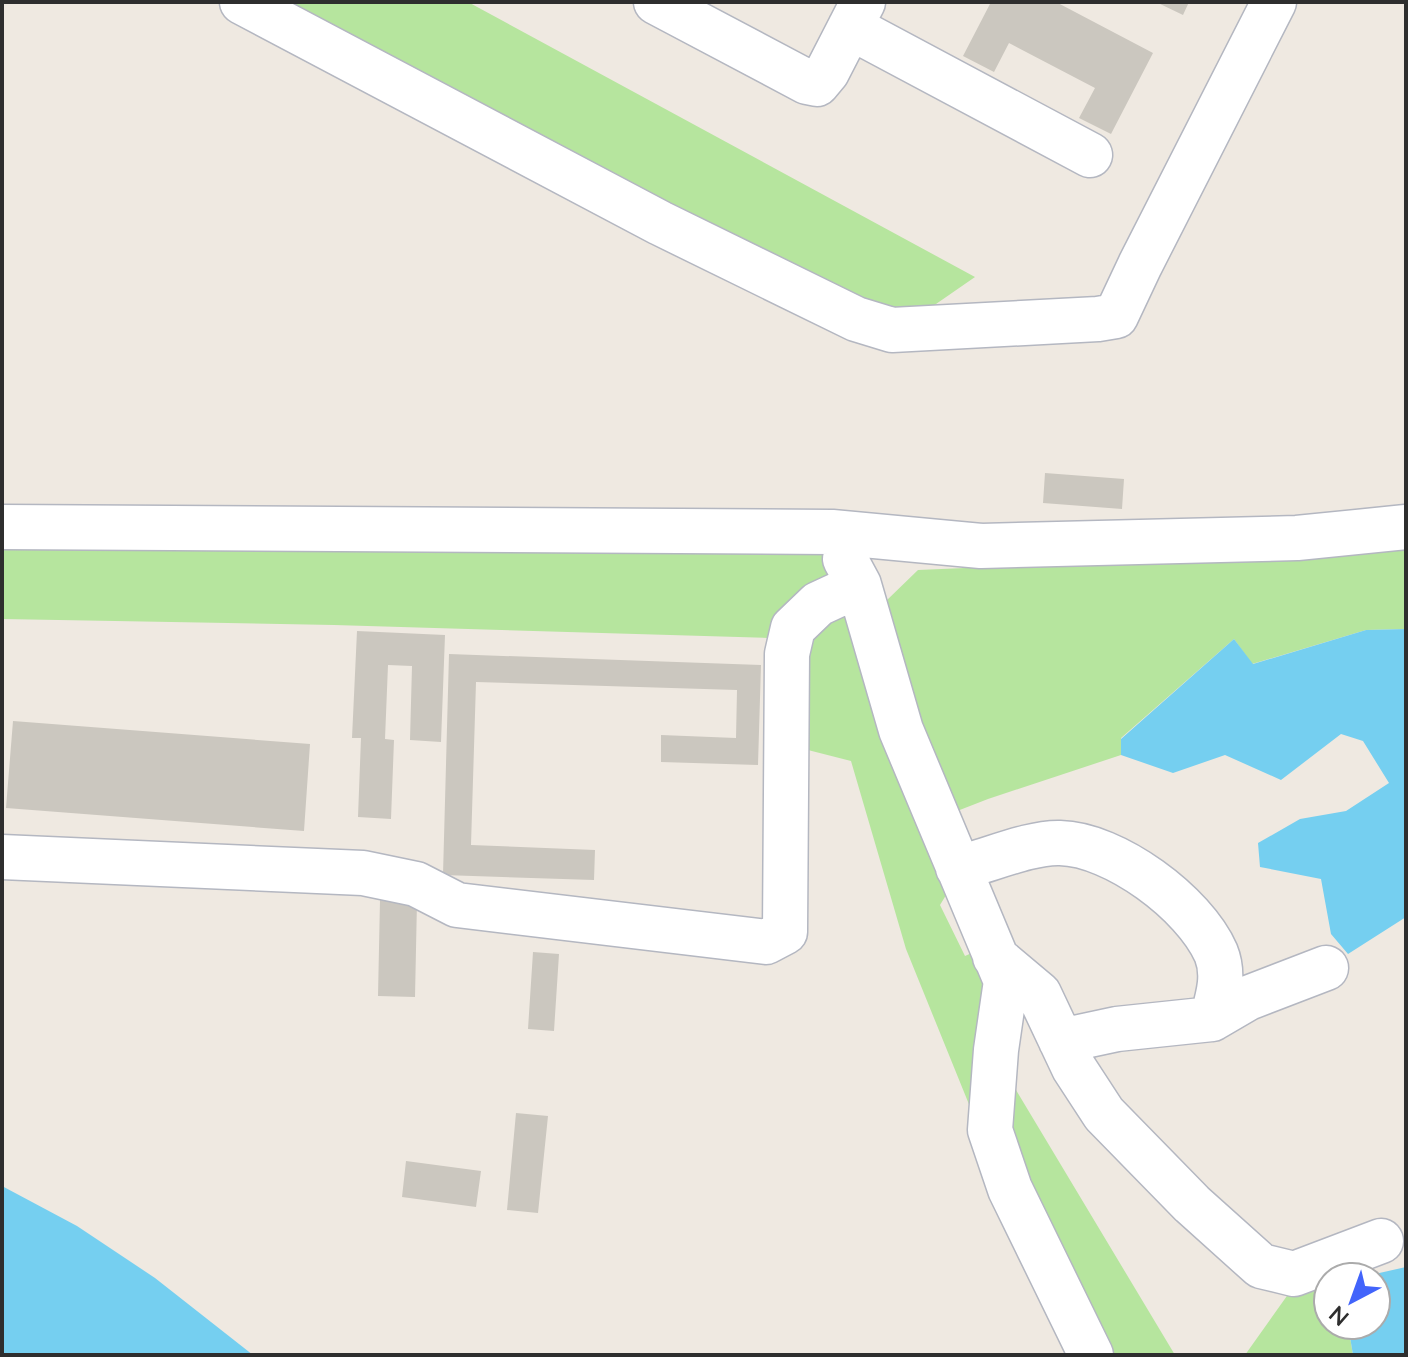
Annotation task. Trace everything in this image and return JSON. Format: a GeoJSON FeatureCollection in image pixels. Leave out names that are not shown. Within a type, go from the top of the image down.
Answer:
{"type":"FeatureCollection","features":[{"type":"Feature","properties":{"kind":"street"},"geometry":{"type":"LineString","coordinates":[[242,2],[674,230],[856,319],[892,330],[1116,316],[1274,2]]}},
{"type":"Feature","properties":{"kind":"street"},"geometry":{"type":"LineString","coordinates":[[656,2],[807,82],[817,84],[827,72],[856,14],[1090,155]]}},
{"type":"Feature","properties":{"kind":"street"},"geometry":{"type":"LineString","coordinates":[[2,527],[832,532],[981,546],[1297,538],[1406,527]]}},
{"type":"Feature","properties":{"kind":"street"},"geometry":{"type":"LineString","coordinates":[[832,532],[859,585],[901,730],[1006,981],[996,1050],[990,1130],[1010,1189],[1091,1355]]}},
{"type":"Feature","properties":{"kind":"street"},"geometry":{"type":"LineString","coordinates":[[2,857],[363,873],[416,884],[457,905],[766,942],[785,932],[787,654],[793,628],[818,604],[859,585]]}},
{"type":"Feature","properties":{"kind":"street"},"geometry":{"type":"LineString","coordinates":[[958,868],[1029,848],[1060,843],[1108,854],[1156,884],[1195,921],[1216,954],[1221,985],[1212,1019]]}},
{"type":"Feature","properties":{"kind":"street"},"geometry":{"type":"LineString","coordinates":[[995,957],[1039,994],[1074,1068],[1104,1114],[1192,1204],[1261,1266],[1294,1274],[1381,1241]]}},
{"type":"Feature","properties":{"kind":"street"},"geometry":{"type":"LineString","coordinates":[[1061,1041],[1117,1029],[1212,1019],[1248,998],[1326,968]]}},
{"type":"Feature","properties":{"kind":"green space"},"geometry":{"type":"Polygon","coordinates":[[[263,2],[468,2],[975,277],[923,313],[878,318],[263,2]]]}},
{"type":"Feature","properties":{"kind":"green space"},"geometry":{"type":"Polygon","coordinates":[[[2,541],[815,550],[836,556],[846,568],[770,638],[2,619],[2,541]]]}},
{"type":"Feature","properties":{"kind":"green space"},"geometry":{"type":"Polygon","coordinates":[[[1406,541],[1406,629],[1366,630],[1252,664],[1234,639],[1121,738],[1121,755],[952,813],[913,724],[886,601],[918,570],[1225,557],[1406,541]]]}},
{"type":"Feature","properties":{"kind":"green space"},"geometry":{"type":"Polygon","coordinates":[[[852,600],[954,882],[940,905],[965,956],[983,948],[994,1001],[979,1129],[906,949],[851,761],[804,749],[809,670],[806,640],[852,600]]]}},
{"type":"Feature","properties":{"kind":"green space"},"geometry":{"type":"Polygon","coordinates":[[[1013,1085],[1175,1355],[1107,1355],[1006,1147],[1013,1085]]]}},
{"type":"Feature","properties":{"kind":"green space"},"geometry":{"type":"Polygon","coordinates":[[[1312,1275],[1312,1341],[1351,1341],[1353,1355],[1245,1355],[1299,1279],[1312,1275]]]}},
{"type":"Feature","properties":{"kind":"water"},"geometry":{"type":"Polygon","coordinates":[[[1406,629],[1406,917],[1348,954],[1331,934],[1321,879],[1260,867],[1258,843],[1300,819],[1346,811],[1389,783],[1363,741],[1341,734],[1281,780],[1225,755],[1173,773],[1121,755],[1121,739],[1234,639],[1253,664],[1366,630],[1406,629]]]}},
{"type":"Feature","properties":{"kind":"water"},"geometry":{"type":"Polygon","coordinates":[[[2,1186],[77,1226],[155,1278],[253,1355],[2,1355],[2,1186]]]}},
{"type":"Feature","properties":{"kind":"water"},"geometry":{"type":"Polygon","coordinates":[[[1406,1267],[1406,1355],[1353,1355],[1351,1341],[1392,1341],[1392,1270],[1406,1267]]]}},
{"type":"Feature","properties":{"kind":"building"},"geometry":{"type":"Polygon","coordinates":[[[991,2],[1056,2],[1153,53],[1111,134],[1079,118],[1095,88],[1009,43],[994,72],[963,56],[991,2]]]}},
{"type":"Feature","properties":{"kind":"building"},"geometry":{"type":"Polygon","coordinates":[[[1156,2],[1189,2],[1183,15],[1156,2]]]}},
{"type":"Feature","properties":{"kind":"building"},"geometry":{"type":"Polygon","coordinates":[[[1045,473],[1124,479],[1122,509],[1043,503],[1045,473]]]}},
{"type":"Feature","properties":{"kind":"building"},"geometry":{"type":"Polygon","coordinates":[[[357,631],[445,635],[441,742],[410,740],[412,666],[388,665],[385,739],[394,740],[391,819],[358,817],[361,738],[352,738],[357,631]]]}},
{"type":"Feature","properties":{"kind":"building"},"geometry":{"type":"Polygon","coordinates":[[[449,654],[761,665],[758,765],[661,762],[661,735],[736,738],[737,690],[476,682],[471,845],[595,850],[594,880],[443,875],[449,654]]]}},
{"type":"Feature","properties":{"kind":"building"},"geometry":{"type":"Polygon","coordinates":[[[13,721],[310,744],[304,831],[6,808],[13,721]]]}},
{"type":"Feature","properties":{"kind":"building"},"geometry":{"type":"Polygon","coordinates":[[[380,900],[417,901],[415,997],[378,996],[380,900]]]}},
{"type":"Feature","properties":{"kind":"building"},"geometry":{"type":"Polygon","coordinates":[[[533,952],[559,954],[554,1031],[528,1029],[533,952]]]}},
{"type":"Feature","properties":{"kind":"building"},"geometry":{"type":"Polygon","coordinates":[[[516,1113],[548,1116],[538,1213],[507,1210],[516,1113]]]}},
{"type":"Feature","properties":{"kind":"building"},"geometry":{"type":"Polygon","coordinates":[[[406,1161],[481,1171],[476,1207],[402,1197],[406,1161]]]}}]}
